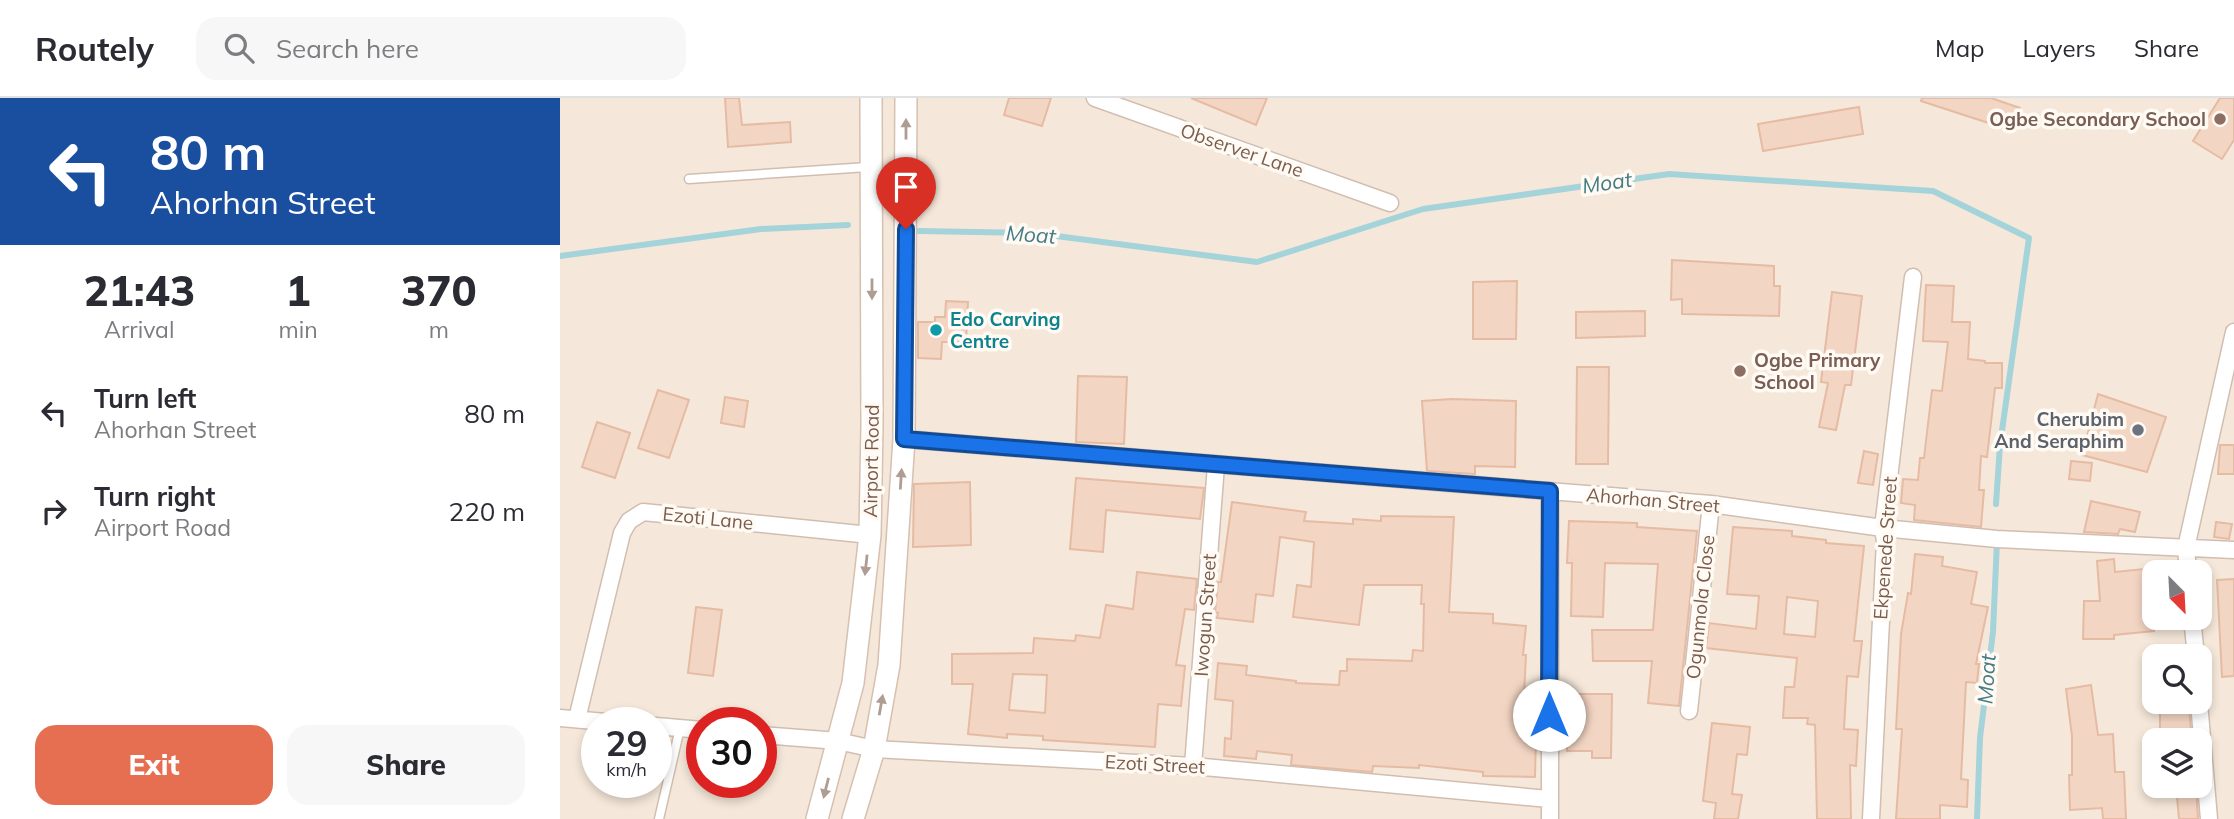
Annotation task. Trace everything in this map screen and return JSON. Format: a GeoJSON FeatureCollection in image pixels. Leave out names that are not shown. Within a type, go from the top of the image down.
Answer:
{"type":"FeatureCollection","features":[{"type":"Feature","properties":{"kind":"main road","name":"Airport Road"},"geometry":{"type":"LineString","coordinates":[[817,819],[853,684],[870,535],[871,98]]}},
{"type":"Feature","properties":{"kind":"main road","name":"Airport Road"},"geometry":{"type":"LineString","coordinates":[[853,819],[874,749],[889,665],[904,439],[906,98]]}},
{"type":"Feature","properties":{"kind":"street","name":"Observer Lane"},"geometry":{"type":"LineString","coordinates":[[1095,98],[1390,203]]}},
{"type":"Feature","properties":{"kind":"street","name":"Ekpenede Street"},"geometry":{"type":"LineString","coordinates":[[1871,819],[1885,541],[1883,528],[1913,277]]}},
{"type":"Feature","properties":{"kind":"street"},"geometry":{"type":"LineString","coordinates":[[2187,560],[2186,548],[2234,332]]}},
{"type":"Feature","properties":{"kind":"street","name":"Ahorhan Street"},"geometry":{"type":"LineString","coordinates":[[904,439],[1711,504],[1883,528],[1997,539],[2234,550]]}},
{"type":"Feature","properties":{"kind":"street","name":"Iwogun Street"},"geometry":{"type":"LineString","coordinates":[[1194,766],[1216,465]]}},
{"type":"Feature","properties":{"kind":"street"},"geometry":{"type":"LineString","coordinates":[[1550,491],[1550,819]]}},
{"type":"Feature","properties":{"kind":"street","name":"Ogunmola Close"},"geometry":{"type":"LineString","coordinates":[[1689,710],[1711,504]]}},
{"type":"Feature","properties":{"kind":"street","name":"Ezoti Lane"},"geometry":{"type":"LineString","coordinates":[[577,719],[622,533],[629,522],[643,512],[870,535]]}},
{"type":"Feature","properties":{"kind":"street"},"geometry":{"type":"LineString","coordinates":[[2200,714],[2209,819]]}},
{"type":"Feature","properties":{"kind":"street"},"geometry":{"type":"LineString","coordinates":[[560,718],[581,719]]}},
{"type":"Feature","properties":{"kind":"street"},"geometry":{"type":"LineString","coordinates":[[672,727],[686,729]]}},
{"type":"Feature","properties":{"kind":"street","name":"Ezoti Street"},"geometry":{"type":"LineString","coordinates":[[777,736],[838,741],[874,749],[1194,766],[1549,799]]}},
{"type":"Feature","properties":{"kind":"lane"},"geometry":{"type":"LineString","coordinates":[[690,179],[871,167]]}},
{"type":"Feature","properties":{"kind":"lane"},"geometry":{"type":"LineString","coordinates":[[659,819],[680,728]]}},
{"type":"Feature","properties":{"kind":"shaded area"},"geometry":{"type":"Polygon","coordinates":[[[560,98],[2234,98],[2234,819],[560,819],[560,98]]]}},
{"type":"Feature","properties":{"kind":"building"},"geometry":{"type":"Polygon","coordinates":[[[725,98],[739,98],[742,125],[790,122],[791,142],[728,147],[725,98]]]}},
{"type":"Feature","properties":{"kind":"building"},"geometry":{"type":"Polygon","coordinates":[[[1009,98],[1051,98],[1042,126],[1004,115],[1009,98]]]}},
{"type":"Feature","properties":{"kind":"building"},"geometry":{"type":"Polygon","coordinates":[[[1191,98],[1267,98],[1256,125],[1191,98]]]}},
{"type":"Feature","properties":{"kind":"building"},"geometry":{"type":"Polygon","coordinates":[[[1922,98],[1991,98],[2020,108],[2013,131],[1921,101],[1922,98]]]}},
{"type":"Feature","properties":{"kind":"building","name":"Ogbe Secondary School"},"geometry":{"type":"Polygon","coordinates":[[[2220,98],[2234,98],[2234,140],[2222,159],[2193,141],[2220,98]]]}},
{"type":"Feature","properties":{"kind":"building"},"geometry":{"type":"Polygon","coordinates":[[[1859,107],[1863,134],[1763,151],[1758,124],[1859,107]]]}},
{"type":"Feature","properties":{"kind":"building"},"geometry":{"type":"Polygon","coordinates":[[[1672,260],[1774,266],[1774,286],[1780,286],[1779,316],[1682,314],[1682,299],[1671,300],[1672,260]]]}},
{"type":"Feature","properties":{"kind":"building"},"geometry":{"type":"Polygon","coordinates":[[[1517,281],[1516,339],[1473,339],[1473,282],[1517,281]]]}},
{"type":"Feature","properties":{"kind":"building"},"geometry":{"type":"Polygon","coordinates":[[[1926,285],[1954,286],[1952,322],[1970,322],[1968,359],[2002,363],[2002,388],[1995,388],[1987,457],[1981,456],[1979,490],[1984,490],[1981,527],[1914,520],[1915,505],[1901,503],[1903,479],[1918,480],[1920,458],[1924,458],[1932,390],[1942,391],[1948,342],[1923,341],[1926,285]]]}},
{"type":"Feature","properties":{"kind":"building"},"geometry":{"type":"Polygon","coordinates":[[[1832,292],[1862,296],[1851,385],[1845,385],[1836,430],[1819,427],[1828,383],[1821,382],[1832,292]]]}},
{"type":"Feature","properties":{"kind":"building","name":"Edo Carving Centre"},"geometry":{"type":"Polygon","coordinates":[[[946,301],[968,302],[966,342],[942,342],[941,359],[918,358],[918,322],[935,322],[935,317],[945,317],[946,301]]]}},
{"type":"Feature","properties":{"kind":"building"},"geometry":{"type":"Polygon","coordinates":[[[1645,311],[1645,336],[1576,338],[1576,312],[1645,311]]]}},
{"type":"Feature","properties":{"kind":"building"},"geometry":{"type":"Polygon","coordinates":[[[1577,367],[1609,367],[1608,464],[1576,464],[1577,367]]]}},
{"type":"Feature","properties":{"kind":"building"},"geometry":{"type":"Polygon","coordinates":[[[1078,376],[1127,377],[1124,444],[1076,442],[1078,376]]]}},
{"type":"Feature","properties":{"kind":"building"},"geometry":{"type":"Polygon","coordinates":[[[658,390],[689,400],[669,458],[638,448],[658,390]]]}},
{"type":"Feature","properties":{"kind":"building"},"geometry":{"type":"Polygon","coordinates":[[[2098,394],[2166,417],[2147,472],[2082,455],[2098,394]]]}},
{"type":"Feature","properties":{"kind":"building"},"geometry":{"type":"Polygon","coordinates":[[[725,397],[748,401],[744,427],[721,423],[725,397]]]}},
{"type":"Feature","properties":{"kind":"building"},"geometry":{"type":"Polygon","coordinates":[[[1422,401],[1516,401],[1515,467],[1475,466],[1475,474],[1427,471],[1422,401]]]}},
{"type":"Feature","properties":{"kind":"building"},"geometry":{"type":"Polygon","coordinates":[[[597,422],[630,433],[615,478],[582,467],[597,422]]]}},
{"type":"Feature","properties":{"kind":"building"},"geometry":{"type":"Polygon","coordinates":[[[2220,445],[2234,445],[2234,474],[2218,474],[2220,445]]]}},
{"type":"Feature","properties":{"kind":"building"},"geometry":{"type":"Polygon","coordinates":[[[1864,451],[1878,454],[1873,485],[1858,483],[1864,451]]]}},
{"type":"Feature","properties":{"kind":"building"},"geometry":{"type":"Polygon","coordinates":[[[2071,461],[2092,463],[2090,481],[2069,479],[2071,461]]]}},
{"type":"Feature","properties":{"kind":"building"},"geometry":{"type":"Polygon","coordinates":[[[1076,478],[1204,488],[1200,519],[1106,510],[1103,552],[1070,549],[1076,478]]]}},
{"type":"Feature","properties":{"kind":"building"},"geometry":{"type":"Polygon","coordinates":[[[970,482],[971,545],[913,547],[914,484],[970,482]]]}},
{"type":"Feature","properties":{"kind":"building"},"geometry":{"type":"Polygon","coordinates":[[[2091,501],[2140,512],[2135,532],[2120,529],[2118,534],[2084,532],[2091,501]]]}},
{"type":"Feature","properties":{"kind":"building"},"geometry":{"type":"Polygon","coordinates":[[[1232,502],[1306,512],[1304,521],[1353,524],[1353,519],[1381,521],[1381,516],[1454,517],[1449,612],[1493,614],[1493,623],[1526,626],[1523,655],[1526,655],[1524,695],[1535,696],[1535,777],[1483,776],[1483,772],[1419,765],[1419,768],[1373,766],[1372,772],[1291,765],[1292,755],[1257,751],[1256,759],[1224,756],[1225,738],[1231,739],[1233,701],[1215,699],[1218,663],[1247,666],[1246,675],[1296,683],[1339,685],[1340,671],[1347,671],[1347,659],[1412,661],[1413,650],[1423,651],[1422,585],[1364,585],[1359,625],[1293,617],[1297,585],[1311,587],[1314,542],[1280,537],[1273,596],[1256,594],[1253,622],[1217,618],[1218,613],[1215,612],[1218,582],[1221,582],[1232,502]]]}},
{"type":"Feature","properties":{"kind":"building"},"geometry":{"type":"Polygon","coordinates":[[[1569,521],[1637,523],[1637,527],[1697,531],[1679,706],[1648,703],[1652,661],[1593,661],[1592,630],[1653,630],[1658,564],[1605,563],[1603,617],[1571,616],[1572,563],[1567,563],[1569,521]]]}},
{"type":"Feature","properties":{"kind":"building"},"geometry":{"type":"Polygon","coordinates":[[[2216,522],[2232,524],[2229,539],[2214,537],[2216,522]]]}},
{"type":"Feature","properties":{"kind":"building"},"geometry":{"type":"Polygon","coordinates":[[[1733,527],[1792,531],[1792,536],[1826,540],[1826,543],[1864,546],[1854,641],[1862,641],[1858,677],[1847,676],[1844,729],[1858,730],[1856,766],[1850,765],[1851,819],[1817,819],[1815,725],[1807,724],[1808,718],[1783,718],[1785,687],[1794,687],[1797,658],[1706,648],[1709,623],[1756,629],[1759,596],[1727,594],[1733,527]],[[1787,597],[1784,634],[1815,637],[1818,601],[1787,597]]]}},
{"type":"Feature","properties":{"kind":"building"},"geometry":{"type":"Polygon","coordinates":[[[1915,554],[1943,557],[1942,566],[1977,572],[1971,604],[1988,607],[1976,664],[1979,664],[1977,683],[1966,682],[1961,779],[1968,780],[1967,807],[1940,805],[1940,819],[1896,819],[1902,729],[1896,729],[1901,634],[1908,593],[1911,594],[1915,554]]]}},
{"type":"Feature","properties":{"kind":"building"},"geometry":{"type":"Polygon","coordinates":[[[2114,559],[2115,572],[2142,569],[2142,630],[2154,631],[2114,635],[2114,639],[2083,639],[2084,601],[2100,601],[2097,561],[2114,559]]]}},
{"type":"Feature","properties":{"kind":"building"},"geometry":{"type":"Polygon","coordinates":[[[1137,572],[1197,579],[1194,610],[1185,609],[1176,665],[1185,666],[1181,706],[1158,704],[1155,747],[1043,740],[1043,736],[1007,734],[1007,738],[968,734],[973,684],[952,684],[952,654],[1033,653],[1034,638],[1075,641],[1076,635],[1100,638],[1106,605],[1133,609],[1137,572]],[[1013,674],[1009,710],[1045,713],[1047,675],[1013,674]]]}},
{"type":"Feature","properties":{"kind":"building"},"geometry":{"type":"Polygon","coordinates":[[[2234,579],[2234,676],[2222,677],[2217,580],[2234,579]]]}},
{"type":"Feature","properties":{"kind":"building"},"geometry":{"type":"Polygon","coordinates":[[[696,607],[722,610],[713,676],[688,673],[696,607]]]}},
{"type":"Feature","properties":{"kind":"building"},"geometry":{"type":"Polygon","coordinates":[[[2091,685],[2098,735],[2113,734],[2115,772],[2124,772],[2126,819],[2103,819],[2102,808],[2070,810],[2072,736],[2066,689],[2091,685]]]}},
{"type":"Feature","properties":{"kind":"building"},"geometry":{"type":"Polygon","coordinates":[[[1568,694],[1612,694],[1611,758],[1592,758],[1592,751],[1567,751],[1568,694]]]}},
{"type":"Feature","properties":{"kind":"building"},"geometry":{"type":"Polygon","coordinates":[[[2160,714],[2189,714],[2191,728],[2160,728],[2160,714]]]}},
{"type":"Feature","properties":{"kind":"building"},"geometry":{"type":"Polygon","coordinates":[[[1712,723],[1750,727],[1747,755],[1737,754],[1732,794],[1742,795],[1738,819],[1714,819],[1716,803],[1703,801],[1712,723]]]}},
{"type":"Feature","properties":{"kind":"building"},"geometry":{"type":"Polygon","coordinates":[[[2177,798],[2197,798],[2198,819],[2179,819],[2177,798]]]}},
{"type":"Feature","properties":{"kind":"waterway","name":"Moat"},"geometry":{"type":"LineString","coordinates":[[918,231],[1033,233],[1257,262],[1423,209],[1669,174],[1933,191],[2029,238],[2000,445],[1996,504]]}},
{"type":"Feature","properties":{"kind":"waterway","name":"Moat"},"geometry":{"type":"LineString","coordinates":[[560,256],[761,229],[848,225]]}},
{"type":"Feature","properties":{"kind":"waterway","name":"Moat"},"geometry":{"type":"LineString","coordinates":[[1977,819],[1980,738],[1993,632],[1997,541]]}},
{"type":"Feature","properties":{"kind":"place","name":"Ogbe Secondary School"},"geometry":{"type":"Point","coordinates":[2220,119]}},
{"type":"Feature","properties":{"kind":"place","name":"Edo Carving Centre"},"geometry":{"type":"Point","coordinates":[936,330]}},
{"type":"Feature","properties":{"kind":"place","name":"Ogbe Primary School"},"geometry":{"type":"Point","coordinates":[1740,371]}},
{"type":"Feature","properties":{"kind":"place","name":"Cherubim And Seraphim"},"geometry":{"type":"Point","coordinates":[2138,430]}},
{"type":"Feature","properties":{"kind":"route"},"geometry":{"type":"LineString","coordinates":[[906,229],[904,439],[1550,491],[1549,715]]}}]}
